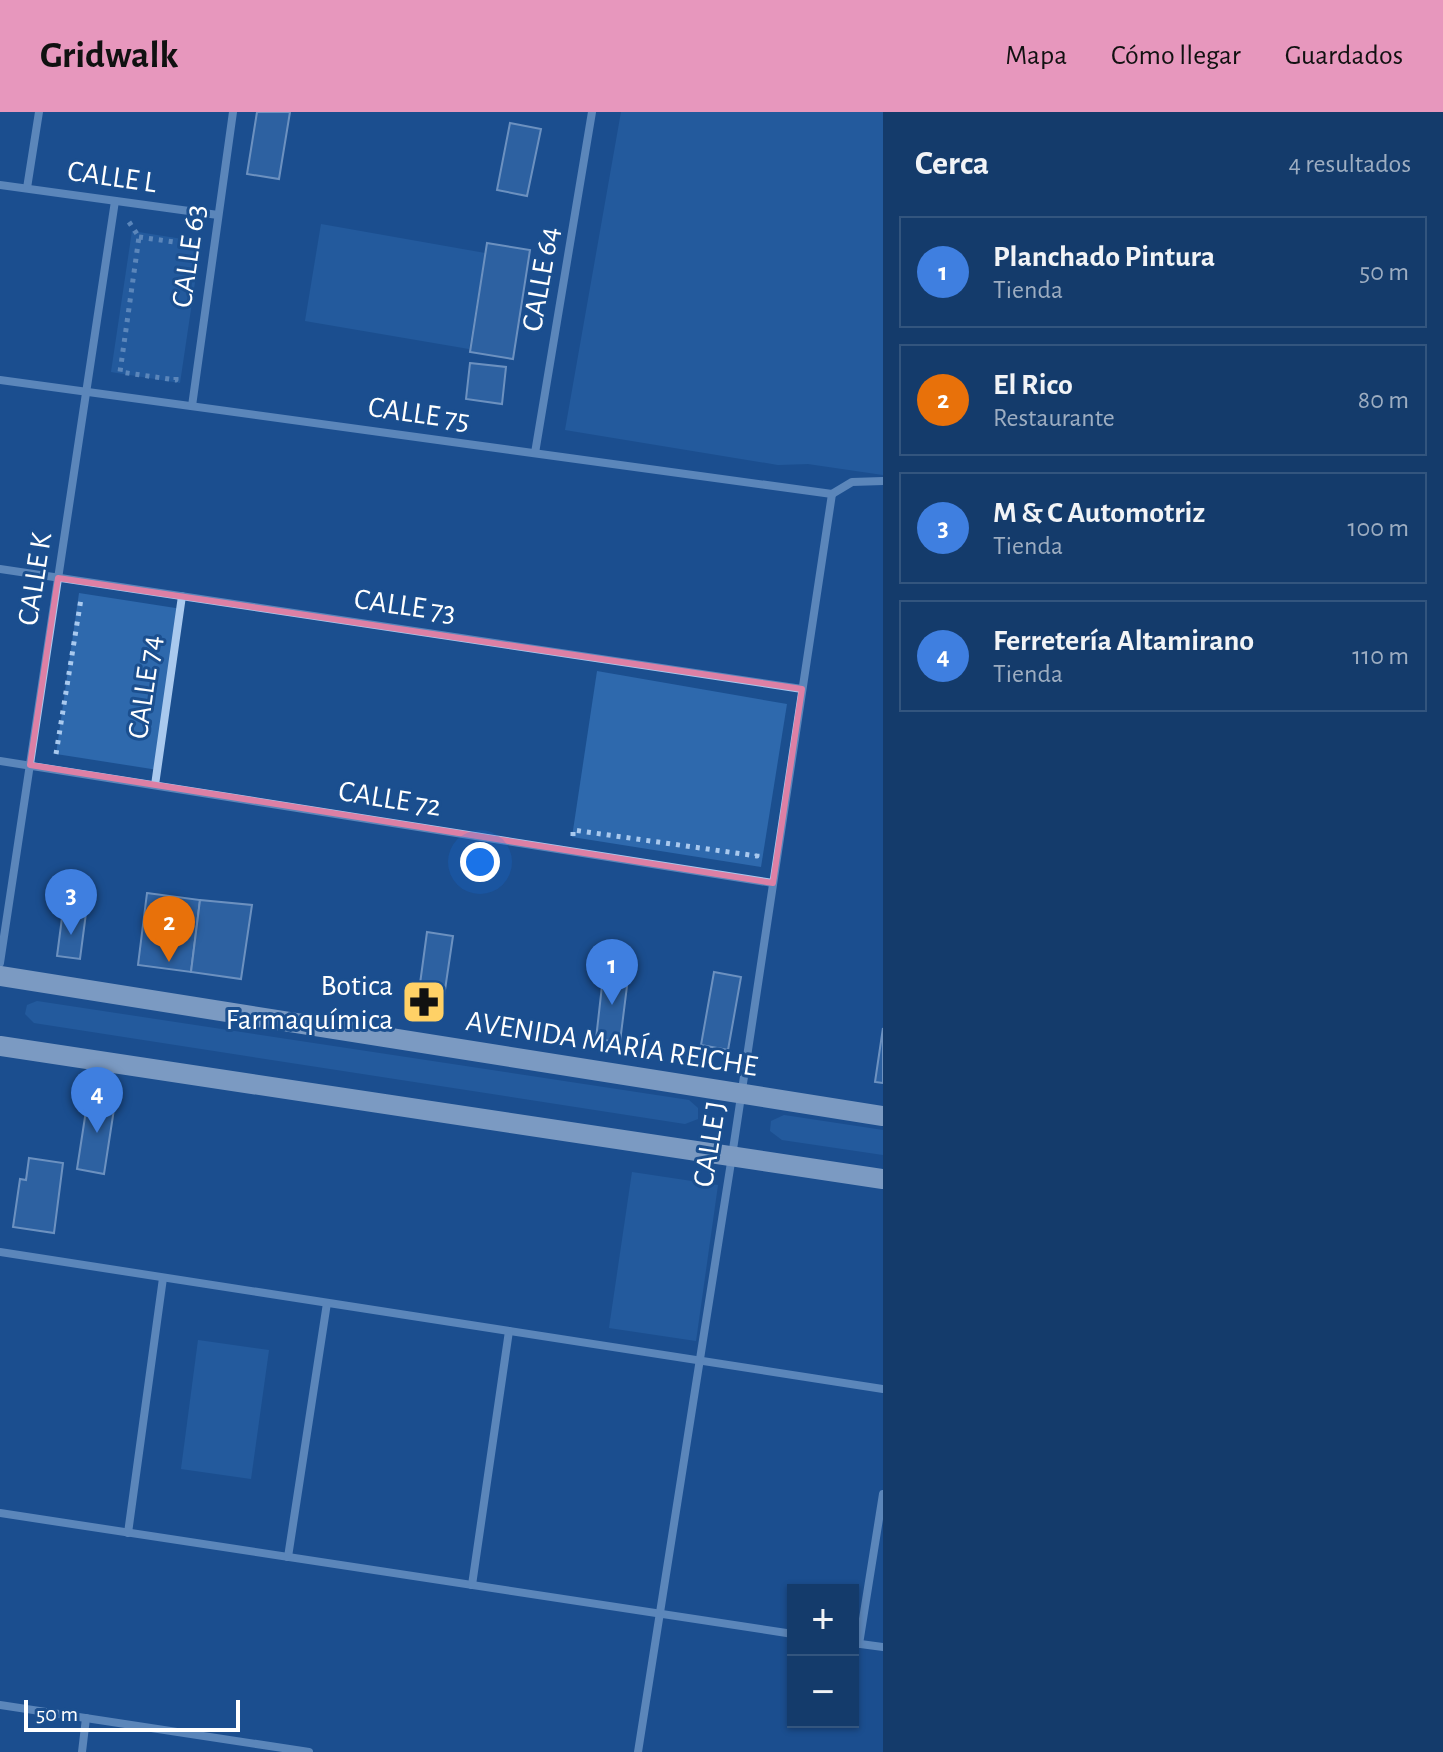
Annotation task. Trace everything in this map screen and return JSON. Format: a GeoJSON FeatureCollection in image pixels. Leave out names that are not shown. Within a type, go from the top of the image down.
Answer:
{"type":"FeatureCollection","features":[{"type":"Feature","properties":{"kind":"main road","name":"AVENIDA MARÍA REICHE"},"geometry":{"type":"LineString","coordinates":[[0,976],[883,1116]]}},
{"type":"Feature","properties":{"kind":"main road"},"geometry":{"type":"LineString","coordinates":[[0,1046],[883,1179]]}},
{"type":"Feature","properties":{"kind":"street"},"geometry":{"type":"LineString","coordinates":[[27,188],[39,112]]}},
{"type":"Feature","properties":{"kind":"street","name":"CALLE 63"},"geometry":{"type":"LineString","coordinates":[[192,406],[233,112]]}},
{"type":"Feature","properties":{"kind":"street","name":"CALLE 64"},"geometry":{"type":"LineString","coordinates":[[535,453],[592,112]]}},
{"type":"Feature","properties":{"kind":"street","name":"CALLE L"},"geometry":{"type":"LineString","coordinates":[[0,185],[218,215]]}},
{"type":"Feature","properties":{"kind":"street","name":"CALLE K"},"geometry":{"type":"LineString","coordinates":[[0,963],[115,201]]}},
{"type":"Feature","properties":{"kind":"street","name":"CALLE 75"},"geometry":{"type":"LineString","coordinates":[[0,380],[832,494]]}},
{"type":"Feature","properties":{"kind":"street"},"geometry":{"type":"LineString","coordinates":[[832,494],[852,482],[883,481]]}},
{"type":"Feature","properties":{"kind":"street","name":"CALLE J"},"geometry":{"type":"LineString","coordinates":[[638,1752],[832,494]]}},
{"type":"Feature","properties":{"kind":"street","name":"CALLE 73"},"geometry":{"type":"LineString","coordinates":[[0,569],[802,689]]}},
{"type":"Feature","properties":{"kind":"street","name":"CALLE 74"},"geometry":{"type":"LineString","coordinates":[[155,785],[182,596]]}},
{"type":"Feature","properties":{"kind":"street","name":"CALLE 72"},"geometry":{"type":"LineString","coordinates":[[0,761],[773,883]]}},
{"type":"Feature","properties":{"kind":"street"},"geometry":{"type":"LineString","coordinates":[[0,1252],[883,1389]]}},
{"type":"Feature","properties":{"kind":"street"},"geometry":{"type":"LineString","coordinates":[[128,1533],[163,1278]]}},
{"type":"Feature","properties":{"kind":"street"},"geometry":{"type":"LineString","coordinates":[[288,1557],[327,1303]]}},
{"type":"Feature","properties":{"kind":"street"},"geometry":{"type":"LineString","coordinates":[[472,1585],[509,1331]]}},
{"type":"Feature","properties":{"kind":"street"},"geometry":{"type":"LineString","coordinates":[[859,1626],[883,1494]]}},
{"type":"Feature","properties":{"kind":"street"},"geometry":{"type":"LineString","coordinates":[[0,1513],[787,1633]]}},
{"type":"Feature","properties":{"kind":"street"},"geometry":{"type":"LineString","coordinates":[[859,1643],[883,1647]]}},
{"type":"Feature","properties":{"kind":"street"},"geometry":{"type":"LineString","coordinates":[[0,1705],[309,1752]]}},
{"type":"Feature","properties":{"kind":"street"},"geometry":{"type":"LineString","coordinates":[[82,1752],[86,1718]]}},
{"type":"Feature","properties":{"kind":"path"},"geometry":{"type":"LineString","coordinates":[[178,365],[176,380],[120,372],[139,237],[195,245],[193,260]]}},
{"type":"Feature","properties":{"kind":"path"},"geometry":{"type":"LineString","coordinates":[[69,756],[55,754],[82,594]]}},
{"type":"Feature","properties":{"kind":"path"},"geometry":{"type":"LineString","coordinates":[[572,851],[573,830],[757,856],[759,840]]}},
{"type":"Feature","properties":{"kind":"highlighted area"},"geometry":{"type":"Polygon","coordinates":[[[58,578],[802,689],[773,883],[30,765],[58,578]]]}},
{"type":"Feature","properties":{"kind":"shaded area"},"geometry":{"type":"Polygon","coordinates":[[[621,112],[883,112],[883,475],[808,464],[778,465],[565,430],[621,112]]]}},
{"type":"Feature","properties":{"kind":"shaded area"},"geometry":{"type":"Polygon","coordinates":[[[321,224],[485,253],[469,349],[305,321],[321,224]]]}},
{"type":"Feature","properties":{"kind":"shaded area"},"geometry":{"type":"Polygon","coordinates":[[[132,231],[201,242],[180,383],[111,372],[132,231]]]}},
{"type":"Feature","properties":{"kind":"shaded area"},"geometry":{"type":"Polygon","coordinates":[[[79,593],[182,609],[158,770],[56,754],[79,593]]]}},
{"type":"Feature","properties":{"kind":"shaded area"},"geometry":{"type":"Polygon","coordinates":[[[597,671],[787,704],[761,867],[572,837],[597,671]]]}},
{"type":"Feature","properties":{"kind":"shaded area"},"geometry":{"type":"Polygon","coordinates":[[[37,1001],[689,1100],[698,1108],[698,1119],[685,1124],[34,1023],[25,1014],[27,1005],[37,1001]]]}},
{"type":"Feature","properties":{"kind":"shaded area"},"geometry":{"type":"Polygon","coordinates":[[[784,1115],[883,1130],[883,1155],[782,1140],[770,1131],[771,1121],[784,1115]]]}},
{"type":"Feature","properties":{"kind":"shaded area"},"geometry":{"type":"Polygon","coordinates":[[[632,1172],[718,1185],[696,1341],[609,1328],[632,1172]]]}},
{"type":"Feature","properties":{"kind":"shaded area"},"geometry":{"type":"Polygon","coordinates":[[[198,1340],[269,1350],[251,1479],[181,1469],[198,1340]]]}},
{"type":"Feature","properties":{"kind":"building"},"geometry":{"type":"Polygon","coordinates":[[[257,112],[290,112],[279,179],[247,174],[257,112]]]}},
{"type":"Feature","properties":{"kind":"building"},"geometry":{"type":"Polygon","coordinates":[[[510,123],[541,129],[527,196],[497,190],[510,123]]]}},
{"type":"Feature","properties":{"kind":"building"},"geometry":{"type":"Polygon","coordinates":[[[487,243],[530,250],[513,359],[470,352],[487,243]]]}},
{"type":"Feature","properties":{"kind":"building"},"geometry":{"type":"Polygon","coordinates":[[[470,363],[506,367],[502,404],[466,399],[470,363]]]}},
{"type":"Feature","properties":{"kind":"building"},"geometry":{"type":"Polygon","coordinates":[[[147,893],[200,900],[191,972],[138,965],[147,893]]]}},
{"type":"Feature","properties":{"kind":"building"},"geometry":{"type":"Polygon","coordinates":[[[200,900],[252,905],[241,979],[191,972],[200,900]]]}},
{"type":"Feature","properties":{"kind":"building"},"geometry":{"type":"Polygon","coordinates":[[[63,910],[86,913],[80,959],[57,956],[63,910]]]}},
{"type":"Feature","properties":{"kind":"building"},"geometry":{"type":"Polygon","coordinates":[[[427,932],[453,936],[442,1010],[417,1006],[427,932]]]}},
{"type":"Feature","properties":{"kind":"building"},"geometry":{"type":"Polygon","coordinates":[[[604,968],[629,970],[620,1042],[596,1039],[604,968]]]}},
{"type":"Feature","properties":{"kind":"building"},"geometry":{"type":"Polygon","coordinates":[[[714,972],[741,977],[728,1050],[701,1045],[714,972]]]}},
{"type":"Feature","properties":{"kind":"building"},"geometry":{"type":"Polygon","coordinates":[[[883,1028],[883,1083],[875,1082],[883,1028]]]}},
{"type":"Feature","properties":{"kind":"building"},"geometry":{"type":"Polygon","coordinates":[[[89,1091],[116,1096],[104,1174],[77,1169],[89,1091]]]}},
{"type":"Feature","properties":{"kind":"building"},"geometry":{"type":"Polygon","coordinates":[[[29,1158],[63,1163],[54,1233],[13,1227],[20,1179],[26,1180],[29,1158]]]}},
{"type":"Feature","properties":{"kind":"place","name":"M & C Automotriz"},"geometry":{"type":"Point","coordinates":[71,935]}},
{"type":"Feature","properties":{"kind":"place","name":"El Rico"},"geometry":{"type":"Point","coordinates":[169,962]}},
{"type":"Feature","properties":{"kind":"place","name":"Botica Farmaquímica"},"geometry":{"type":"Point","coordinates":[424,1002]}},
{"type":"Feature","properties":{"kind":"place","name":"Planchado Pintura"},"geometry":{"type":"Point","coordinates":[612,1005]}},
{"type":"Feature","properties":{"kind":"place","name":"Ferretería Altamirano"},"geometry":{"type":"Point","coordinates":[97,1133]}}]}
